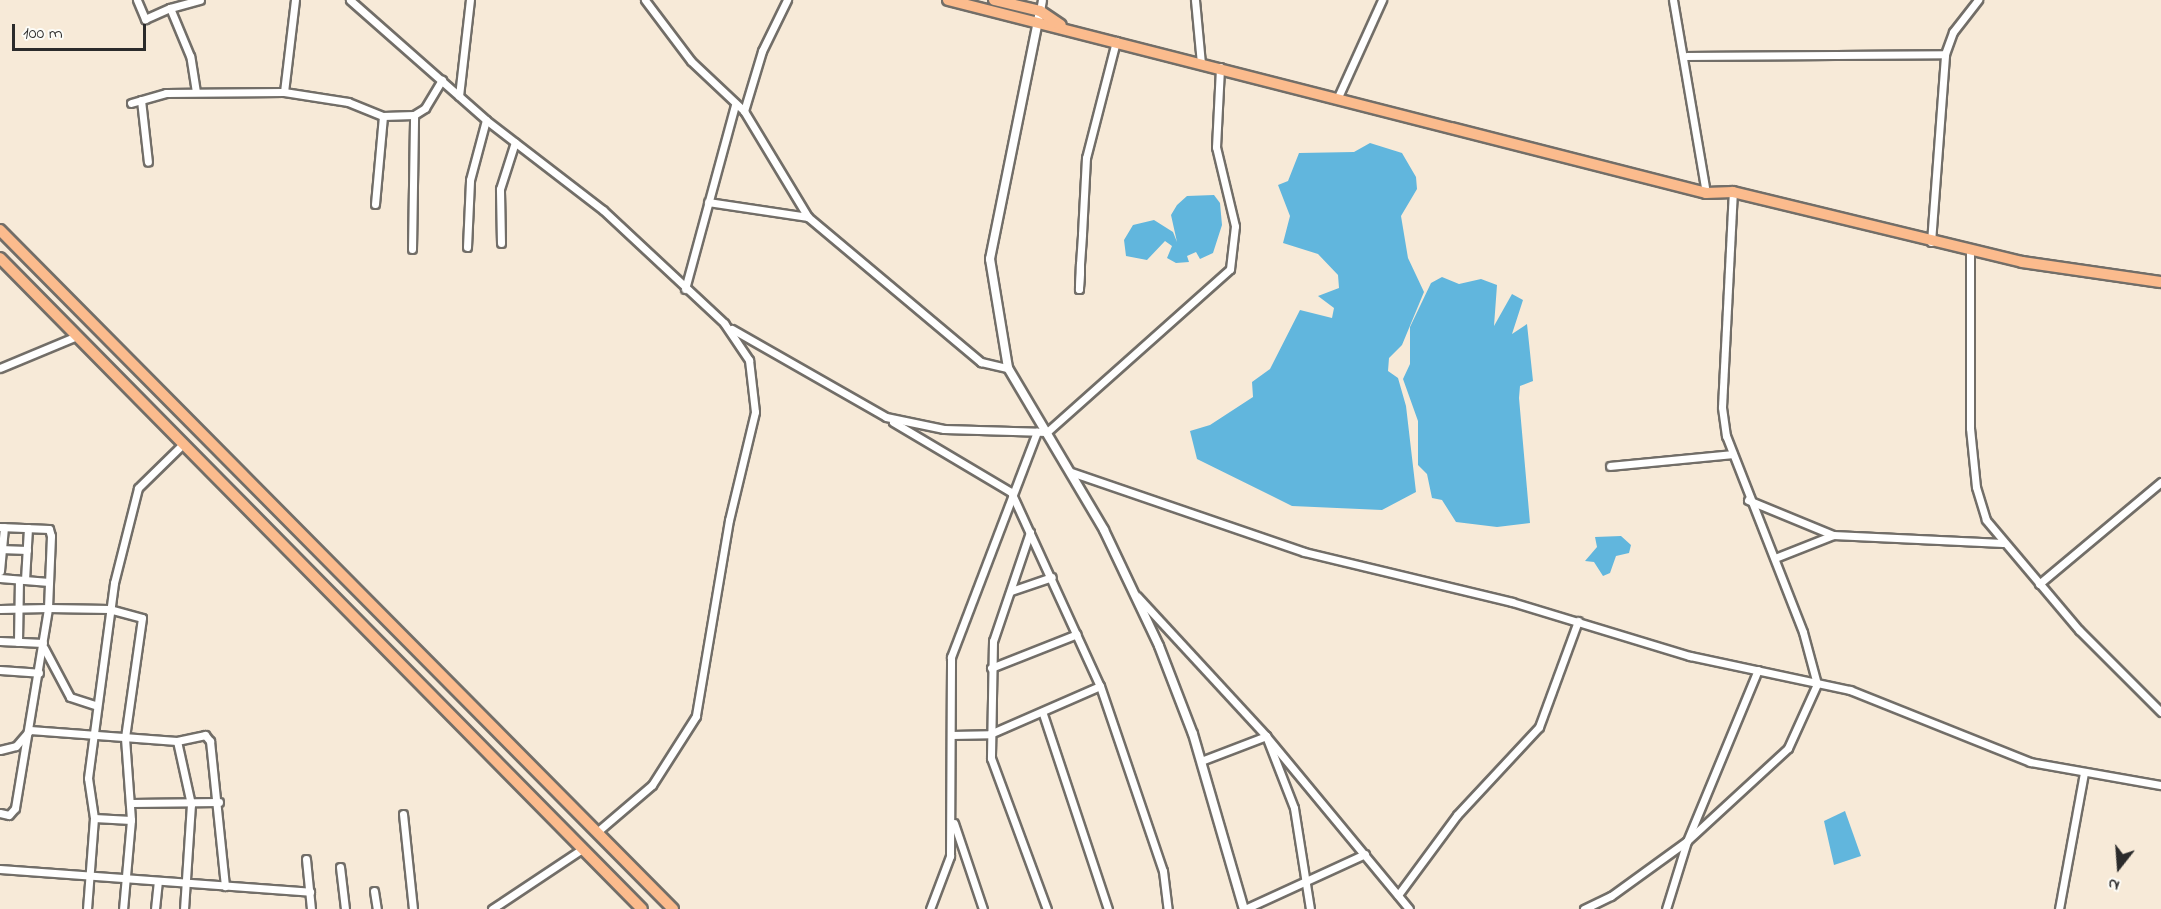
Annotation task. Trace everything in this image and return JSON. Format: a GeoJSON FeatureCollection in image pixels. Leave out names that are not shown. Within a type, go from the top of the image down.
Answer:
{"type":"FeatureCollection","features":[{"type":"Feature","properties":{"kind":"main road"},"geometry":{"type":"LineString","coordinates":[[948,0],[1338,97],[1706,193],[1733,192],[1931,242],[2161,282]]}},
{"type":"Feature","properties":{"kind":"main road"},"geometry":{"type":"LineString","coordinates":[[994,0],[1041,6],[1066,28]]}},
{"type":"Feature","properties":{"kind":"main road"},"geometry":{"type":"LineString","coordinates":[[0,230],[673,909]]}},
{"type":"Feature","properties":{"kind":"main road"},"geometry":{"type":"LineString","coordinates":[[0,258],[642,909]]}},
{"type":"Feature","properties":{"kind":"main road"},"geometry":{"type":"LineString","coordinates":[[133,393],[147,379]]}},
{"type":"Feature","properties":{"kind":"street"},"geometry":{"type":"LineString","coordinates":[[137,0],[145,19],[170,8],[200,0]]}},
{"type":"Feature","properties":{"kind":"street"},"geometry":{"type":"LineString","coordinates":[[284,92],[295,0]]}},
{"type":"Feature","properties":{"kind":"street"},"geometry":{"type":"LineString","coordinates":[[350,0],[486,120],[603,210],[725,325],[1011,492],[1052,577],[1100,686],[1163,872],[1168,909]]}},
{"type":"Feature","properties":{"kind":"street"},"geometry":{"type":"LineString","coordinates":[[459,96],[470,0]]}},
{"type":"Feature","properties":{"kind":"street"},"geometry":{"type":"LineString","coordinates":[[645,0],[691,61],[735,105],[744,111],[808,217],[981,362],[1008,368]]}},
{"type":"Feature","properties":{"kind":"street"},"geometry":{"type":"LineString","coordinates":[[744,111],[762,51],[787,0]]}},
{"type":"Feature","properties":{"kind":"street"},"geometry":{"type":"LineString","coordinates":[[1195,0],[1201,63]]}},
{"type":"Feature","properties":{"kind":"street"},"geometry":{"type":"LineString","coordinates":[[1338,97],[1382,0]]}},
{"type":"Feature","properties":{"kind":"street"},"geometry":{"type":"LineString","coordinates":[[1673,0],[1687,56],[1706,193]]}},
{"type":"Feature","properties":{"kind":"street"},"geometry":{"type":"LineString","coordinates":[[1931,242],[1945,54],[1953,32],[1978,0]]}},
{"type":"Feature","properties":{"kind":"street"},"geometry":{"type":"LineString","coordinates":[[1041,6],[990,259],[1008,368],[1071,472],[1137,596],[1201,761],[1245,909],[1365,854]]}},
{"type":"Feature","properties":{"kind":"street"},"geometry":{"type":"LineString","coordinates":[[170,8],[190,56],[196,92]]}},
{"type":"Feature","properties":{"kind":"street"},"geometry":{"type":"LineString","coordinates":[[1080,264],[1086,158],[1116,41]]}},
{"type":"Feature","properties":{"kind":"street"},"geometry":{"type":"LineString","coordinates":[[1687,56],[1945,54]]}},
{"type":"Feature","properties":{"kind":"street"},"geometry":{"type":"LineString","coordinates":[[886,417],[944,429],[1047,432],[1230,269],[1235,226],[1219,175],[1220,67]]}},
{"type":"Feature","properties":{"kind":"street"},"geometry":{"type":"LineString","coordinates":[[131,103],[196,92],[284,92],[348,102],[383,116],[414,115],[425,108],[442,80]]}},
{"type":"Feature","properties":{"kind":"street"},"geometry":{"type":"LineString","coordinates":[[141,100],[148,162]]}},
{"type":"Feature","properties":{"kind":"street"},"geometry":{"type":"LineString","coordinates":[[685,289],[735,105]]}},
{"type":"Feature","properties":{"kind":"street"},"geometry":{"type":"LineString","coordinates":[[412,249],[414,115]]}},
{"type":"Feature","properties":{"kind":"street"},"geometry":{"type":"LineString","coordinates":[[375,204],[383,116]]}},
{"type":"Feature","properties":{"kind":"street"},"geometry":{"type":"LineString","coordinates":[[467,247],[470,180],[486,120]]}},
{"type":"Feature","properties":{"kind":"street"},"geometry":{"type":"LineString","coordinates":[[501,243],[500,189],[515,142]]}},
{"type":"Feature","properties":{"kind":"street"},"geometry":{"type":"LineString","coordinates":[[1584,909],[1611,896],[1687,841],[1788,748],[1817,684],[1775,558],[1748,500],[1732,454],[1722,407],[1733,192]]}},
{"type":"Feature","properties":{"kind":"street"},"geometry":{"type":"LineString","coordinates":[[708,202],[808,217]]}},
{"type":"Feature","properties":{"kind":"street"},"geometry":{"type":"LineString","coordinates":[[1970,250],[1970,428],[1976,487],[1986,520],[2039,584],[2161,712]]}},
{"type":"Feature","properties":{"kind":"street"},"geometry":{"type":"LineString","coordinates":[[597,832],[652,785],[699,707],[729,520],[755,412],[749,360],[725,325]]}},
{"type":"Feature","properties":{"kind":"street"},"geometry":{"type":"LineString","coordinates":[[0,368],[77,336]]}},
{"type":"Feature","properties":{"kind":"street"},"geometry":{"type":"LineString","coordinates":[[930,909],[950,856],[951,735],[947,698],[957,629],[1037,432]]}},
{"type":"Feature","properties":{"kind":"street"},"geometry":{"type":"LineString","coordinates":[[87,909],[94,818],[88,788],[109,609],[138,488],[184,443]]}},
{"type":"Feature","properties":{"kind":"street"},"geometry":{"type":"LineString","coordinates":[[1610,466],[1732,454]]}},
{"type":"Feature","properties":{"kind":"street"},"geometry":{"type":"LineString","coordinates":[[1071,472],[1304,552],[1578,621],[1690,656],[1817,684],[1900,706],[2030,762],[2161,785]]}},
{"type":"Feature","properties":{"kind":"street"},"geometry":{"type":"LineString","coordinates":[[2039,584],[2161,482]]}},
{"type":"Feature","properties":{"kind":"street"},"geometry":{"type":"LineString","coordinates":[[1748,500],[1833,536],[2003,543]]}},
{"type":"Feature","properties":{"kind":"street"},"geometry":{"type":"LineString","coordinates":[[0,571],[2,527],[49,529],[48,608],[30,730],[15,808],[9,815],[0,813]]}},
{"type":"Feature","properties":{"kind":"street"},"geometry":{"type":"LineString","coordinates":[[18,642],[19,609],[28,528]]}},
{"type":"Feature","properties":{"kind":"street"},"geometry":{"type":"LineString","coordinates":[[1030,532],[993,641],[991,758],[1047,909]]}},
{"type":"Feature","properties":{"kind":"street"},"geometry":{"type":"LineString","coordinates":[[1775,558],[1833,536]]}},
{"type":"Feature","properties":{"kind":"street"},"geometry":{"type":"LineString","coordinates":[[1,549],[27,550]]}},
{"type":"Feature","properties":{"kind":"street"},"geometry":{"type":"LineString","coordinates":[[1011,591],[1052,577]]}},
{"type":"Feature","properties":{"kind":"street"},"geometry":{"type":"LineString","coordinates":[[0,578],[49,582]]}},
{"type":"Feature","properties":{"kind":"street"},"geometry":{"type":"LineString","coordinates":[[1137,596],[1266,736],[1408,908]]}},
{"type":"Feature","properties":{"kind":"street"},"geometry":{"type":"LineString","coordinates":[[0,609],[109,609],[142,618],[125,738],[131,820],[122,881],[123,909]]}},
{"type":"Feature","properties":{"kind":"street"},"geometry":{"type":"LineString","coordinates":[[1398,895],[1457,815],[1539,727],[1578,621]]}},
{"type":"Feature","properties":{"kind":"street"},"geometry":{"type":"LineString","coordinates":[[991,668],[1077,634]]}},
{"type":"Feature","properties":{"kind":"street"},"geometry":{"type":"LineString","coordinates":[[0,641],[43,644]]}},
{"type":"Feature","properties":{"kind":"street"},"geometry":{"type":"LineString","coordinates":[[43,644],[70,697],[97,706]]}},
{"type":"Feature","properties":{"kind":"street"},"geometry":{"type":"LineString","coordinates":[[0,670],[39,673]]}},
{"type":"Feature","properties":{"kind":"street"},"geometry":{"type":"LineString","coordinates":[[1666,909],[1687,841],[1758,670]]}},
{"type":"Feature","properties":{"kind":"street"},"geometry":{"type":"LineString","coordinates":[[951,735],[990,734],[1043,714],[1100,686]]}},
{"type":"Feature","properties":{"kind":"street"},"geometry":{"type":"LineString","coordinates":[[1043,714],[1108,909]]}},
{"type":"Feature","properties":{"kind":"street"},"geometry":{"type":"LineString","coordinates":[[30,730],[177,741],[208,737],[219,802],[225,886]]}},
{"type":"Feature","properties":{"kind":"street"},"geometry":{"type":"LineString","coordinates":[[0,750],[16,746],[30,730]]}},
{"type":"Feature","properties":{"kind":"street"},"geometry":{"type":"LineString","coordinates":[[1201,761],[1266,736]]}},
{"type":"Feature","properties":{"kind":"street"},"geometry":{"type":"LineString","coordinates":[[1266,736],[1294,808],[1310,909]]}},
{"type":"Feature","properties":{"kind":"street"},"geometry":{"type":"LineString","coordinates":[[177,741],[191,804],[189,883],[184,909]]}},
{"type":"Feature","properties":{"kind":"street"},"geometry":{"type":"LineString","coordinates":[[2059,909],[2084,772]]}},
{"type":"Feature","properties":{"kind":"street"},"geometry":{"type":"LineString","coordinates":[[131,804],[219,802]]}},
{"type":"Feature","properties":{"kind":"street"},"geometry":{"type":"LineString","coordinates":[[403,814],[413,909]]}},
{"type":"Feature","properties":{"kind":"street"},"geometry":{"type":"LineString","coordinates":[[951,815],[983,909]]}},
{"type":"Feature","properties":{"kind":"street"},"geometry":{"type":"LineString","coordinates":[[94,818],[131,820]]}},
{"type":"Feature","properties":{"kind":"street"},"geometry":{"type":"LineString","coordinates":[[492,909],[582,849]]}},
{"type":"Feature","properties":{"kind":"street"},"geometry":{"type":"LineString","coordinates":[[306,859],[311,909]]}},
{"type":"Feature","properties":{"kind":"street"},"geometry":{"type":"LineString","coordinates":[[340,867],[345,909]]}},
{"type":"Feature","properties":{"kind":"street"},"geometry":{"type":"LineString","coordinates":[[0,869],[122,881],[158,881],[310,892]]}},
{"type":"Feature","properties":{"kind":"street"},"geometry":{"type":"LineString","coordinates":[[155,909],[158,881]]}},
{"type":"Feature","properties":{"kind":"street"},"geometry":{"type":"LineString","coordinates":[[374,891],[377,909]]}},
{"type":"Feature","properties":{"kind":"street"},"geometry":{"type":"LineString","coordinates":[[1399,909],[1408,908]]}},
{"type":"Feature","properties":{"kind":"water"},"geometry":{"type":"Polygon","coordinates":[[[1370,143],[1402,153],[1416,177],[1417,189],[1401,216],[1408,258],[1424,292],[1402,345],[1389,358],[1388,371],[1398,378],[1406,406],[1416,492],[1382,510],[1292,506],[1197,459],[1190,431],[1210,425],[1253,397],[1252,382],[1270,369],[1300,310],[1332,318],[1334,308],[1318,296],[1339,288],[1338,275],[1318,254],[1283,243],[1290,216],[1278,185],[1288,181],[1299,153],[1354,152],[1370,143]]]}},
{"type":"Feature","properties":{"kind":"water"},"geometry":{"type":"Polygon","coordinates":[[[1214,195],[1220,203],[1222,225],[1213,253],[1200,259],[1196,252],[1187,256],[1189,262],[1176,263],[1167,258],[1172,246],[1165,241],[1147,260],[1126,256],[1124,240],[1133,225],[1154,220],[1173,232],[1177,242],[1171,215],[1177,205],[1187,196],[1214,195]]]}},
{"type":"Feature","properties":{"kind":"water"},"geometry":{"type":"Polygon","coordinates":[[[1442,277],[1459,284],[1481,279],[1497,285],[1494,326],[1512,294],[1523,300],[1512,334],[1527,324],[1533,381],[1520,386],[1519,398],[1530,523],[1497,527],[1456,522],[1442,500],[1432,498],[1427,474],[1418,465],[1418,421],[1403,379],[1410,364],[1410,327],[1431,283],[1442,277]]]}},
{"type":"Feature","properties":{"kind":"water"},"geometry":{"type":"Polygon","coordinates":[[[1621,536],[1631,545],[1629,553],[1616,556],[1610,573],[1603,576],[1594,562],[1585,561],[1597,547],[1595,537],[1621,536]]]}},
{"type":"Feature","properties":{"kind":"water"},"geometry":{"type":"Polygon","coordinates":[[[1845,811],[1861,856],[1834,865],[1824,821],[1845,811]]]}}]}
